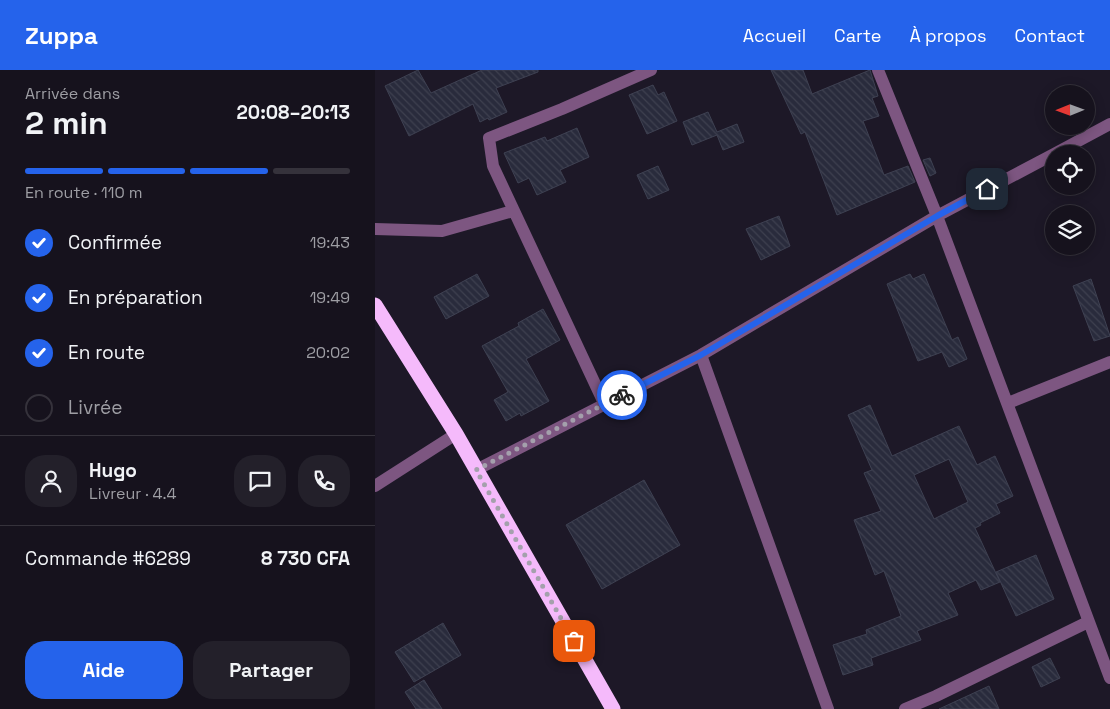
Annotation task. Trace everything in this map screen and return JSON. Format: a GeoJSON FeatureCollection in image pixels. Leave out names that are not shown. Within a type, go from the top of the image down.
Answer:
{"type":"FeatureCollection","features":[{"type":"Feature","properties":{"kind":"highway"},"geometry":{"type":"LineString","coordinates":[[375,305],[456,434],[613,709]]}},
{"type":"Feature","properties":{"kind":"street"},"geometry":{"type":"LineString","coordinates":[[604,403],[493,166],[489,138],[562,109],[651,70]]}},
{"type":"Feature","properties":{"kind":"street"},"geometry":{"type":"LineString","coordinates":[[878,70],[937,216],[1110,678]]}},
{"type":"Feature","properties":{"kind":"street"},"geometry":{"type":"LineString","coordinates":[[1071,145],[1110,124]]}},
{"type":"Feature","properties":{"kind":"street"},"geometry":{"type":"LineString","coordinates":[[476,470],[701,355],[937,216],[1045,159]]}},
{"type":"Feature","properties":{"kind":"street"},"geometry":{"type":"LineString","coordinates":[[375,229],[442,231],[513,211]]}},
{"type":"Feature","properties":{"kind":"street"},"geometry":{"type":"LineString","coordinates":[[701,355],[828,709]]}},
{"type":"Feature","properties":{"kind":"street"},"geometry":{"type":"LineString","coordinates":[[1008,403],[1110,362]]}},
{"type":"Feature","properties":{"kind":"street"},"geometry":{"type":"LineString","coordinates":[[375,486],[456,434]]}},
{"type":"Feature","properties":{"kind":"street"},"geometry":{"type":"LineString","coordinates":[[905,709],[936,696],[1088,622]]}},
{"type":"Feature","properties":{"kind":"building"},"geometry":{"type":"Polygon","coordinates":[[[418,70],[431,93],[482,70],[538,70],[538,72],[496,88],[507,112],[480,122],[473,104],[409,136],[385,86],[418,70]]]}},
{"type":"Feature","properties":{"kind":"building"},"geometry":{"type":"Polygon","coordinates":[[[771,70],[803,70],[812,94],[870,70],[878,96],[872,98],[879,116],[863,121],[884,175],[908,166],[915,182],[837,215],[805,132],[801,134],[771,70]]]}},
{"type":"Feature","properties":{"kind":"building"},"geometry":{"type":"Polygon","coordinates":[[[653,85],[658,95],[664,92],[677,121],[647,134],[629,95],[653,85]]]}},
{"type":"Feature","properties":{"kind":"building"},"geometry":{"type":"Polygon","coordinates":[[[708,112],[717,132],[737,124],[744,142],[723,150],[717,135],[692,145],[683,122],[708,112]]]}},
{"type":"Feature","properties":{"kind":"building"},"geometry":{"type":"Polygon","coordinates":[[[577,128],[589,157],[560,170],[566,182],[537,195],[529,178],[518,183],[504,153],[545,137],[547,141],[577,128]]]}},
{"type":"Feature","properties":{"kind":"building"},"geometry":{"type":"Polygon","coordinates":[[[930,158],[936,173],[930,176],[923,160],[930,158]]]}},
{"type":"Feature","properties":{"kind":"building"},"geometry":{"type":"Polygon","coordinates":[[[658,166],[669,190],[648,199],[637,175],[658,166]]]}},
{"type":"Feature","properties":{"kind":"building"},"geometry":{"type":"Polygon","coordinates":[[[779,216],[790,246],[761,260],[746,229],[779,216]]]}},
{"type":"Feature","properties":{"kind":"building"},"geometry":{"type":"Polygon","coordinates":[[[477,274],[489,296],[446,319],[434,297],[477,274]]]}},
{"type":"Feature","properties":{"kind":"building"},"geometry":{"type":"Polygon","coordinates":[[[910,274],[913,279],[924,274],[952,340],[958,337],[967,359],[949,367],[942,352],[918,361],[887,284],[910,274]]]}},
{"type":"Feature","properties":{"kind":"building"},"geometry":{"type":"Polygon","coordinates":[[[1091,279],[1110,336],[1094,341],[1073,286],[1091,279]]]}},
{"type":"Feature","properties":{"kind":"building"},"geometry":{"type":"Polygon","coordinates":[[[543,309],[560,340],[526,359],[549,401],[521,416],[520,413],[506,421],[494,400],[508,392],[482,346],[519,326],[518,323],[543,309]]]}},
{"type":"Feature","properties":{"kind":"building"},"geometry":{"type":"Polygon","coordinates":[[[870,405],[892,456],[959,426],[977,465],[995,456],[1013,496],[996,504],[1000,513],[980,523],[981,525],[975,528],[1000,582],[981,590],[976,580],[948,593],[958,615],[917,631],[921,640],[871,658],[873,665],[843,675],[833,645],[867,634],[866,630],[901,616],[884,571],[875,575],[854,520],[881,511],[864,473],[872,470],[848,415],[870,405]],[[949,459],[914,475],[934,519],[968,502],[949,459]]]}},
{"type":"Feature","properties":{"kind":"building"},"geometry":{"type":"Polygon","coordinates":[[[644,480],[680,545],[602,589],[566,525],[644,480]]]}},
{"type":"Feature","properties":{"kind":"building"},"geometry":{"type":"Polygon","coordinates":[[[1036,555],[1054,599],[1016,616],[996,572],[1036,555]]]}},
{"type":"Feature","properties":{"kind":"building"},"geometry":{"type":"Polygon","coordinates":[[[443,623],[461,655],[414,682],[395,652],[443,623]]]}},
{"type":"Feature","properties":{"kind":"building"},"geometry":{"type":"Polygon","coordinates":[[[1050,658],[1060,678],[1041,687],[1032,667],[1050,658]]]}},
{"type":"Feature","properties":{"kind":"building"},"geometry":{"type":"Polygon","coordinates":[[[424,680],[442,709],[416,709],[405,692],[424,680]]]}},
{"type":"Feature","properties":{"kind":"building"},"geometry":{"type":"Polygon","coordinates":[[[989,686],[999,709],[939,709],[989,686]]]}},
{"type":"Feature","properties":{"kind":"way so far"},"geometry":{"type":"LineString","coordinates":[[574,641],[476,470],[622,395]]}},
{"type":"Feature","properties":{"kind":"route"},"geometry":{"type":"LineString","coordinates":[[622,395],[701,355],[937,216],[987,189]]}}]}
